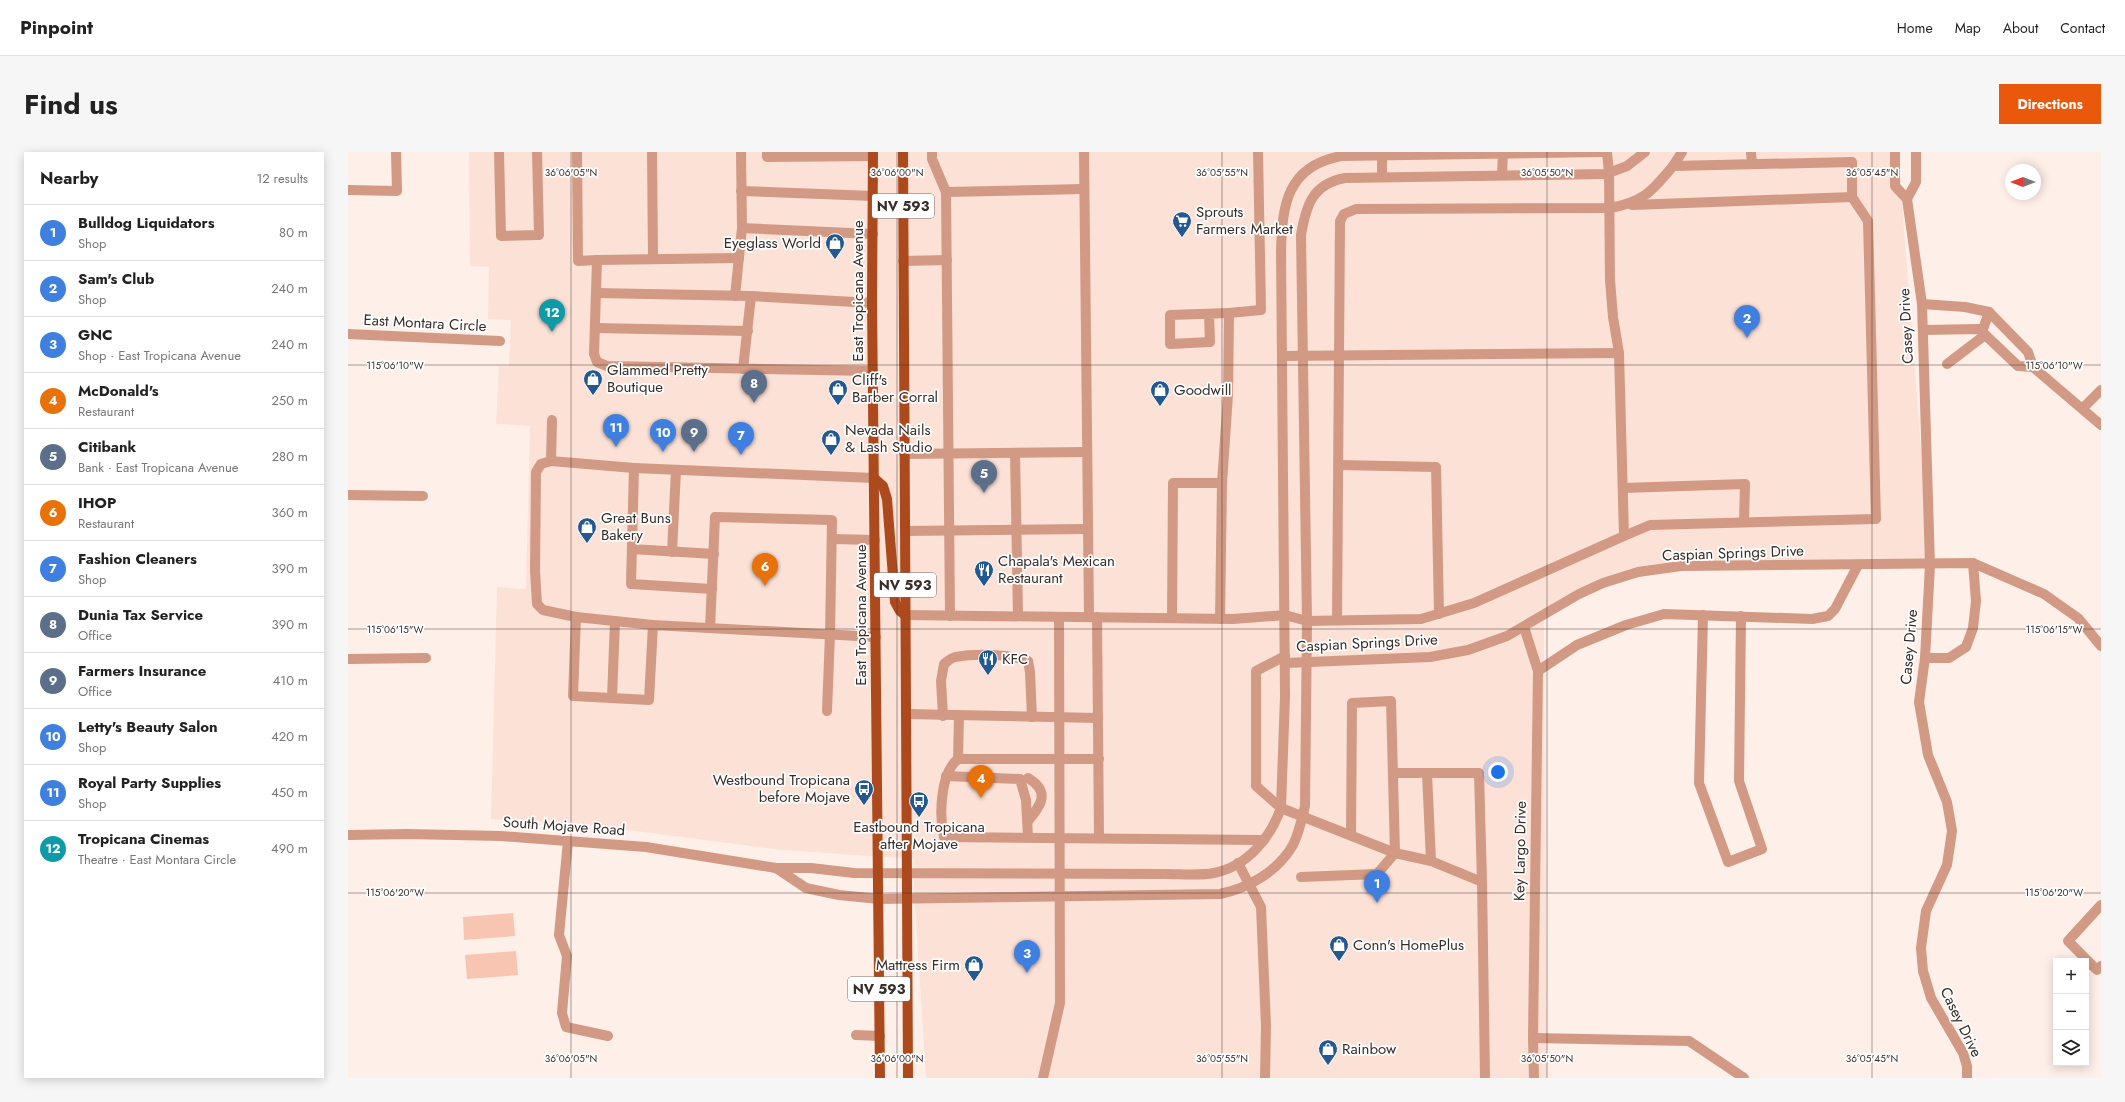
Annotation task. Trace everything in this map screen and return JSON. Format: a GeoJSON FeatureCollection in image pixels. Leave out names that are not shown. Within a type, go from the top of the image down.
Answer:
{"type":"FeatureCollection","features":[{"type":"Feature","properties":{"kind":"main road","name":"NV 593"},"geometry":{"type":"LineString","coordinates":[[903,152],[908,1078]]}},
{"type":"Feature","properties":{"kind":"main road","name":"East Tropicana Avenue"},"geometry":{"type":"LineString","coordinates":[[873,154],[872,303],[880,1078]]}},
{"type":"Feature","properties":{"kind":"main road"},"geometry":{"type":"LineString","coordinates":[[874,478],[883,486],[887,499],[895,602],[900,611],[905,615]]}},
{"type":"Feature","properties":{"kind":"street"},"geometry":{"type":"LineString","coordinates":[[348,190],[396,191],[396,152]]}},
{"type":"Feature","properties":{"kind":"street"},"geometry":{"type":"LineString","coordinates":[[499,152],[501,236],[539,235],[537,152]]}},
{"type":"Feature","properties":{"kind":"street"},"geometry":{"type":"LineString","coordinates":[[577,152],[578,261],[739,258]]}},
{"type":"Feature","properties":{"kind":"street"},"geometry":{"type":"LineString","coordinates":[[652,152],[653,259]]}},
{"type":"Feature","properties":{"kind":"street"},"geometry":{"type":"LineString","coordinates":[[735,296],[742,228],[741,152]]}},
{"type":"Feature","properties":{"kind":"street"},"geometry":{"type":"LineString","coordinates":[[767,152],[767,157],[813,154],[873,154]]}},
{"type":"Feature","properties":{"kind":"street"},"geometry":{"type":"LineString","coordinates":[[932,152],[932,160],[946,192],[947,454],[950,616]]}},
{"type":"Feature","properties":{"kind":"street"},"geometry":{"type":"LineString","coordinates":[[1084,152],[1086,452],[1088,529],[1098,718],[1099,837]]}},
{"type":"Feature","properties":{"kind":"street"},"geometry":{"type":"LineString","coordinates":[[1209,314],[1210,342],[1170,344],[1170,316],[1261,310],[1258,152]]}},
{"type":"Feature","properties":{"kind":"street"},"geometry":{"type":"LineString","coordinates":[[1281,808],[1285,659],[1282,219],[1288,196],[1298,180],[1312,167],[1326,159],[1341,156],[1382,154],[1602,152]]}},
{"type":"Feature","properties":{"kind":"street"},"geometry":{"type":"LineString","coordinates":[[1607,152],[1610,208],[1610,280],[1613,317],[1619,353],[1624,536]]}},
{"type":"Feature","properties":{"kind":"street"},"geometry":{"type":"LineString","coordinates":[[1609,173],[1627,166],[1645,152]]}},
{"type":"Feature","properties":{"kind":"street"},"geometry":{"type":"LineString","coordinates":[[1628,205],[1647,195],[1674,166],[1682,152]]}},
{"type":"Feature","properties":{"kind":"street"},"geometry":{"type":"LineString","coordinates":[[1751,152],[1752,164]]}},
{"type":"Feature","properties":{"kind":"street","name":"Casey Drive"},"geometry":{"type":"LineString","coordinates":[[1896,152],[1896,186],[1907,199],[1922,304],[1930,565],[1926,658],[1919,702],[1922,727],[1928,755],[1947,802],[1952,831],[1947,864],[1926,911],[1920,948],[1923,971],[1931,998],[1963,1053],[1967,1066],[1967,1078]]}},
{"type":"Feature","properties":{"kind":"street"},"geometry":{"type":"LineString","coordinates":[[1907,199],[1916,182],[1916,152]]}},
{"type":"Feature","properties":{"kind":"street"},"geometry":{"type":"LineString","coordinates":[[1502,153],[1502,175]]}},
{"type":"Feature","properties":{"kind":"street"},"geometry":{"type":"LineString","coordinates":[[1382,154],[1382,177]]}},
{"type":"Feature","properties":{"kind":"street"},"geometry":{"type":"LineString","coordinates":[[905,615],[1220,619],[1285,615],[1307,621],[1421,619],[1474,603],[1650,525],[1876,519],[1868,221],[1852,197],[1852,162],[1674,166]]}},
{"type":"Feature","properties":{"kind":"street","name":"South Mojave Road"},"geometry":{"type":"LineString","coordinates":[[776,868],[806,888],[839,895],[879,899],[1220,894],[1234,891],[1263,877],[1292,845],[1303,816],[1305,806],[1307,621],[1301,236],[1308,204],[1320,188],[1334,180],[1382,177],[1609,173]]}},
{"type":"Feature","properties":{"kind":"street"},"geometry":{"type":"LineString","coordinates":[[946,192],[1084,189]]}},
{"type":"Feature","properties":{"kind":"street"},"geometry":{"type":"LineString","coordinates":[[741,191],[873,196]]}},
{"type":"Feature","properties":{"kind":"street"},"geometry":{"type":"LineString","coordinates":[[1337,620],[1340,221],[1344,214],[1356,209],[1610,208],[1628,205],[1852,197]]}},
{"type":"Feature","properties":{"kind":"street"},"geometry":{"type":"LineString","coordinates":[[742,228],[873,234]]}},
{"type":"Feature","properties":{"kind":"street"},"geometry":{"type":"LineString","coordinates":[[598,260],[594,354],[597,362],[607,366],[873,371]]}},
{"type":"Feature","properties":{"kind":"street"},"geometry":{"type":"LineString","coordinates":[[903,261],[947,260]]}},
{"type":"Feature","properties":{"kind":"street"},"geometry":{"type":"LineString","coordinates":[[596,293],[751,296],[872,303]]}},
{"type":"Feature","properties":{"kind":"street"},"geometry":{"type":"LineString","coordinates":[[743,369],[751,296]]}},
{"type":"Feature","properties":{"kind":"street"},"geometry":{"type":"LineString","coordinates":[[1922,304],[1966,307],[1989,312],[2028,352],[2033,367],[2048,381],[2083,408],[2101,425]]}},
{"type":"Feature","properties":{"kind":"street"},"geometry":{"type":"LineString","coordinates":[[1948,364],[1983,333],[1989,312]]}},
{"type":"Feature","properties":{"kind":"street"},"geometry":{"type":"LineString","coordinates":[[1220,619],[1222,482],[1228,395],[1229,313]]}},
{"type":"Feature","properties":{"kind":"street"},"geometry":{"type":"LineString","coordinates":[[595,328],[748,331]]}},
{"type":"Feature","properties":{"kind":"street"},"geometry":{"type":"LineString","coordinates":[[1923,330],[1966,328],[1979,329],[2018,366],[2033,367]]}},
{"type":"Feature","properties":{"kind":"street","name":"East Montara Circle"},"geometry":{"type":"LineString","coordinates":[[348,334],[500,341]]}},
{"type":"Feature","properties":{"kind":"street"},"geometry":{"type":"LineString","coordinates":[[1282,356],[1619,353]]}},
{"type":"Feature","properties":{"kind":"street"},"geometry":{"type":"LineString","coordinates":[[2083,408],[2101,390]]}},
{"type":"Feature","properties":{"kind":"street"},"geometry":{"type":"LineString","coordinates":[[551,461],[552,420]]}},
{"type":"Feature","properties":{"kind":"street"},"geometry":{"type":"LineString","coordinates":[[904,454],[1086,452]]}},
{"type":"Feature","properties":{"kind":"street"},"geometry":{"type":"LineString","coordinates":[[1015,453],[1018,616]]}},
{"type":"Feature","properties":{"kind":"street"},"geometry":{"type":"LineString","coordinates":[[874,478],[634,468],[551,461],[541,464],[536,472],[535,570],[537,604],[543,610],[576,617],[653,625],[876,637]]}},
{"type":"Feature","properties":{"kind":"street"},"geometry":{"type":"LineString","coordinates":[[1339,465],[1436,467],[1439,614]]}},
{"type":"Feature","properties":{"kind":"street"},"geometry":{"type":"LineString","coordinates":[[634,468],[631,584],[712,589]]}},
{"type":"Feature","properties":{"kind":"street"},"geometry":{"type":"LineString","coordinates":[[672,552],[676,470]]}},
{"type":"Feature","properties":{"kind":"street"},"geometry":{"type":"LineString","coordinates":[[1172,618],[1173,483],[1222,482]]}},
{"type":"Feature","properties":{"kind":"street"},"geometry":{"type":"LineString","coordinates":[[1623,488],[1745,484],[1744,522]]}},
{"type":"Feature","properties":{"kind":"street"},"geometry":{"type":"LineString","coordinates":[[348,495],[423,496]]}},
{"type":"Feature","properties":{"kind":"street"},"geometry":{"type":"LineString","coordinates":[[710,628],[716,517],[832,520],[827,711]]}},
{"type":"Feature","properties":{"kind":"street"},"geometry":{"type":"LineString","coordinates":[[905,531],[1016,531],[1088,529]]}},
{"type":"Feature","properties":{"kind":"street"},"geometry":{"type":"LineString","coordinates":[[832,539],[875,540]]}},
{"type":"Feature","properties":{"kind":"street"},"geometry":{"type":"LineString","coordinates":[[632,549],[714,554]]}},
{"type":"Feature","properties":{"kind":"street"},"geometry":{"type":"LineString","coordinates":[[1926,658],[1949,658],[1966,647],[1973,628],[1976,601],[1973,563]]}},
{"type":"Feature","properties":{"kind":"street","name":"Caspian Springs Drive"},"geometry":{"type":"LineString","coordinates":[[1285,659],[1307,662],[1430,657],[1468,650],[1506,636],[1579,594],[1603,583],[1638,572],[1680,566],[1930,565],[1973,563],[2044,594],[2078,618],[2101,646]]}},
{"type":"Feature","properties":{"kind":"street"},"geometry":{"type":"LineString","coordinates":[[1538,671],[1576,645],[1626,625],[1664,614],[1812,619],[1828,616],[1835,608],[1858,565]]}},
{"type":"Feature","properties":{"kind":"street"},"geometry":{"type":"LineString","coordinates":[[1702,615],[1698,783],[1728,862],[1762,849],[1739,780],[1741,616]]}},
{"type":"Feature","properties":{"kind":"street"},"geometry":{"type":"LineString","coordinates":[[576,617],[573,696],[649,700],[653,625]]}},
{"type":"Feature","properties":{"kind":"street"},"geometry":{"type":"LineString","coordinates":[[1043,1078],[1060,1003],[1059,617]]}},
{"type":"Feature","properties":{"kind":"street"},"geometry":{"type":"LineString","coordinates":[[612,698],[615,621]]}},
{"type":"Feature","properties":{"kind":"street","name":"Key Largo Drive"},"geometry":{"type":"LineString","coordinates":[[1524,627],[1538,671],[1532,1038],[1534,1078]]}},
{"type":"Feature","properties":{"kind":"street"},"geometry":{"type":"LineString","coordinates":[[943,716],[942,681],[944,664],[954,657],[1016,656],[1028,661],[1030,672],[1032,717]]}},
{"type":"Feature","properties":{"kind":"street"},"geometry":{"type":"LineString","coordinates":[[348,659],[426,658]]}},
{"type":"Feature","properties":{"kind":"street"},"geometry":{"type":"LineString","coordinates":[[1285,659],[1256,670],[1256,786],[1281,808],[1395,853],[1431,861],[1482,882]]}},
{"type":"Feature","properties":{"kind":"street"},"geometry":{"type":"LineString","coordinates":[[1301,877],[1377,874],[1395,853],[1391,702],[1352,703],[1352,835]]}},
{"type":"Feature","properties":{"kind":"street"},"geometry":{"type":"LineString","coordinates":[[906,714],[943,716],[1098,718]]}},
{"type":"Feature","properties":{"kind":"street"},"geometry":{"type":"LineString","coordinates":[[959,716],[958,759],[953,764],[946,776],[942,797],[944,837],[1099,837],[1264,840]]}},
{"type":"Feature","properties":{"kind":"street"},"geometry":{"type":"LineString","coordinates":[[958,759],[1099,759]]}},
{"type":"Feature","properties":{"kind":"street"},"geometry":{"type":"LineString","coordinates":[[1393,773],[1479,773],[1486,1078]]}},
{"type":"Feature","properties":{"kind":"street"},"geometry":{"type":"LineString","coordinates":[[1427,773],[1431,861]]}},
{"type":"Feature","properties":{"kind":"street"},"geometry":{"type":"LineString","coordinates":[[946,776],[1020,779],[1026,800],[1028,837]]}},
{"type":"Feature","properties":{"kind":"street"},"geometry":{"type":"LineString","coordinates":[[1028,778],[1037,783],[1042,794],[1040,806],[1028,821]]}},
{"type":"Feature","properties":{"kind":"street","name":"South Mojave Road"},"geometry":{"type":"LineString","coordinates":[[348,835],[407,834],[500,836],[646,847],[776,868],[811,868],[879,874],[1059,875],[1213,873],[1229,869],[1249,857],[1264,840],[1276,821],[1281,808]]}},
{"type":"Feature","properties":{"kind":"street"},"geometry":{"type":"LineString","coordinates":[[568,841],[559,935],[568,956],[562,1013],[566,1027],[608,1036]]}},
{"type":"Feature","properties":{"kind":"street"},"geometry":{"type":"LineString","coordinates":[[1238,863],[1261,908],[1266,1026],[1265,1078]]}},
{"type":"Feature","properties":{"kind":"street"},"geometry":{"type":"LineString","coordinates":[[2101,904],[2068,941],[2097,970],[2101,966]]}},
{"type":"Feature","properties":{"kind":"street"},"geometry":{"type":"LineString","coordinates":[[856,1035],[880,1036]]}},
{"type":"Feature","properties":{"kind":"street"},"geometry":{"type":"LineString","coordinates":[[1532,1038],[1689,1041],[1744,1078]]}},
{"type":"Feature","properties":{"kind":"shaded area"},"geometry":{"type":"Polygon","coordinates":[[[469,152],[1898,152],[1930,565],[1680,566],[1603,583],[1544,616],[1547,1078],[926,1078],[914,889],[914,859],[782,850],[590,825],[491,819],[497,587],[526,589],[530,426],[496,424],[499,366],[509,366],[511,320],[488,319],[489,267],[470,266],[469,152]]]}},
{"type":"Feature","properties":{"kind":"shaded area"},"geometry":{"type":"Polygon","coordinates":[[[513,913],[515,936],[464,940],[463,917],[513,913]]]}},
{"type":"Feature","properties":{"kind":"shaded area"},"geometry":{"type":"Polygon","coordinates":[[[516,951],[518,975],[467,979],[465,955],[516,951]]]}},
{"type":"Feature","properties":{"kind":"place","name":"Sprouts Farmers Market"},"geometry":{"type":"Point","coordinates":[1182,238]}},
{"type":"Feature","properties":{"kind":"place","name":"Eyeglass World"},"geometry":{"type":"Point","coordinates":[835,260]}},
{"type":"Feature","properties":{"kind":"place","name":"Tropicana Cinemas"},"geometry":{"type":"Point","coordinates":[552,332]}},
{"type":"Feature","properties":{"kind":"place","name":"Sam's Club"},"geometry":{"type":"Point","coordinates":[1747,338]}},
{"type":"Feature","properties":{"kind":"place","name":"Glammed Pretty Boutique"},"geometry":{"type":"Point","coordinates":[593,396]}},
{"type":"Feature","properties":{"kind":"place","name":"Dunia Tax Service"},"geometry":{"type":"Point","coordinates":[754,403]}},
{"type":"Feature","properties":{"kind":"place","name":"Cliff's Barber Corral"},"geometry":{"type":"Point","coordinates":[838,406]}},
{"type":"Feature","properties":{"kind":"place","name":"Goodwill"},"geometry":{"type":"Point","coordinates":[1160,407]}},
{"type":"Feature","properties":{"kind":"place","name":"Royal Party Supplies"},"geometry":{"type":"Point","coordinates":[616,447]}},
{"type":"Feature","properties":{"kind":"place","name":"Letty's Beauty Salon"},"geometry":{"type":"Point","coordinates":[663,452]}},
{"type":"Feature","properties":{"kind":"place","name":"Farmers Insurance"},"geometry":{"type":"Point","coordinates":[694,452]}},
{"type":"Feature","properties":{"kind":"place","name":"Fashion Cleaners"},"geometry":{"type":"Point","coordinates":[741,455]}},
{"type":"Feature","properties":{"kind":"place","name":"Nevada Nails & Lash Studio"},"geometry":{"type":"Point","coordinates":[831,456]}},
{"type":"Feature","properties":{"kind":"place","name":"Citibank"},"geometry":{"type":"Point","coordinates":[984,493]}},
{"type":"Feature","properties":{"kind":"place","name":"Great Buns Bakery"},"geometry":{"type":"Point","coordinates":[587,544]}},
{"type":"Feature","properties":{"kind":"place","name":"IHOP"},"geometry":{"type":"Point","coordinates":[765,586]}},
{"type":"Feature","properties":{"kind":"place","name":"Chapala's Mexican Restaurant"},"geometry":{"type":"Point","coordinates":[984,587]}},
{"type":"Feature","properties":{"kind":"place","name":"KFC"},"geometry":{"type":"Point","coordinates":[988,676]}},
{"type":"Feature","properties":{"kind":"place","name":"McDonald's"},"geometry":{"type":"Point","coordinates":[981,798]}},
{"type":"Feature","properties":{"kind":"place","name":"Westbound Tropicana before Mojave"},"geometry":{"type":"Point","coordinates":[864,806]}},
{"type":"Feature","properties":{"kind":"place","name":"Eastbound Tropicana after Mojave"},"geometry":{"type":"Point","coordinates":[919,818]}},
{"type":"Feature","properties":{"kind":"place","name":"Bulldog Liquidators"},"geometry":{"type":"Point","coordinates":[1377,903]}},
{"type":"Feature","properties":{"kind":"place","name":"Conn's HomePlus"},"geometry":{"type":"Point","coordinates":[1339,962]}},
{"type":"Feature","properties":{"kind":"place","name":"GNC"},"geometry":{"type":"Point","coordinates":[1027,973]}},
{"type":"Feature","properties":{"kind":"place","name":"Mattress Firm"},"geometry":{"type":"Point","coordinates":[974,982]}},
{"type":"Feature","properties":{"kind":"place","name":"Rainbow"},"geometry":{"type":"Point","coordinates":[1328,1066]}}]}
